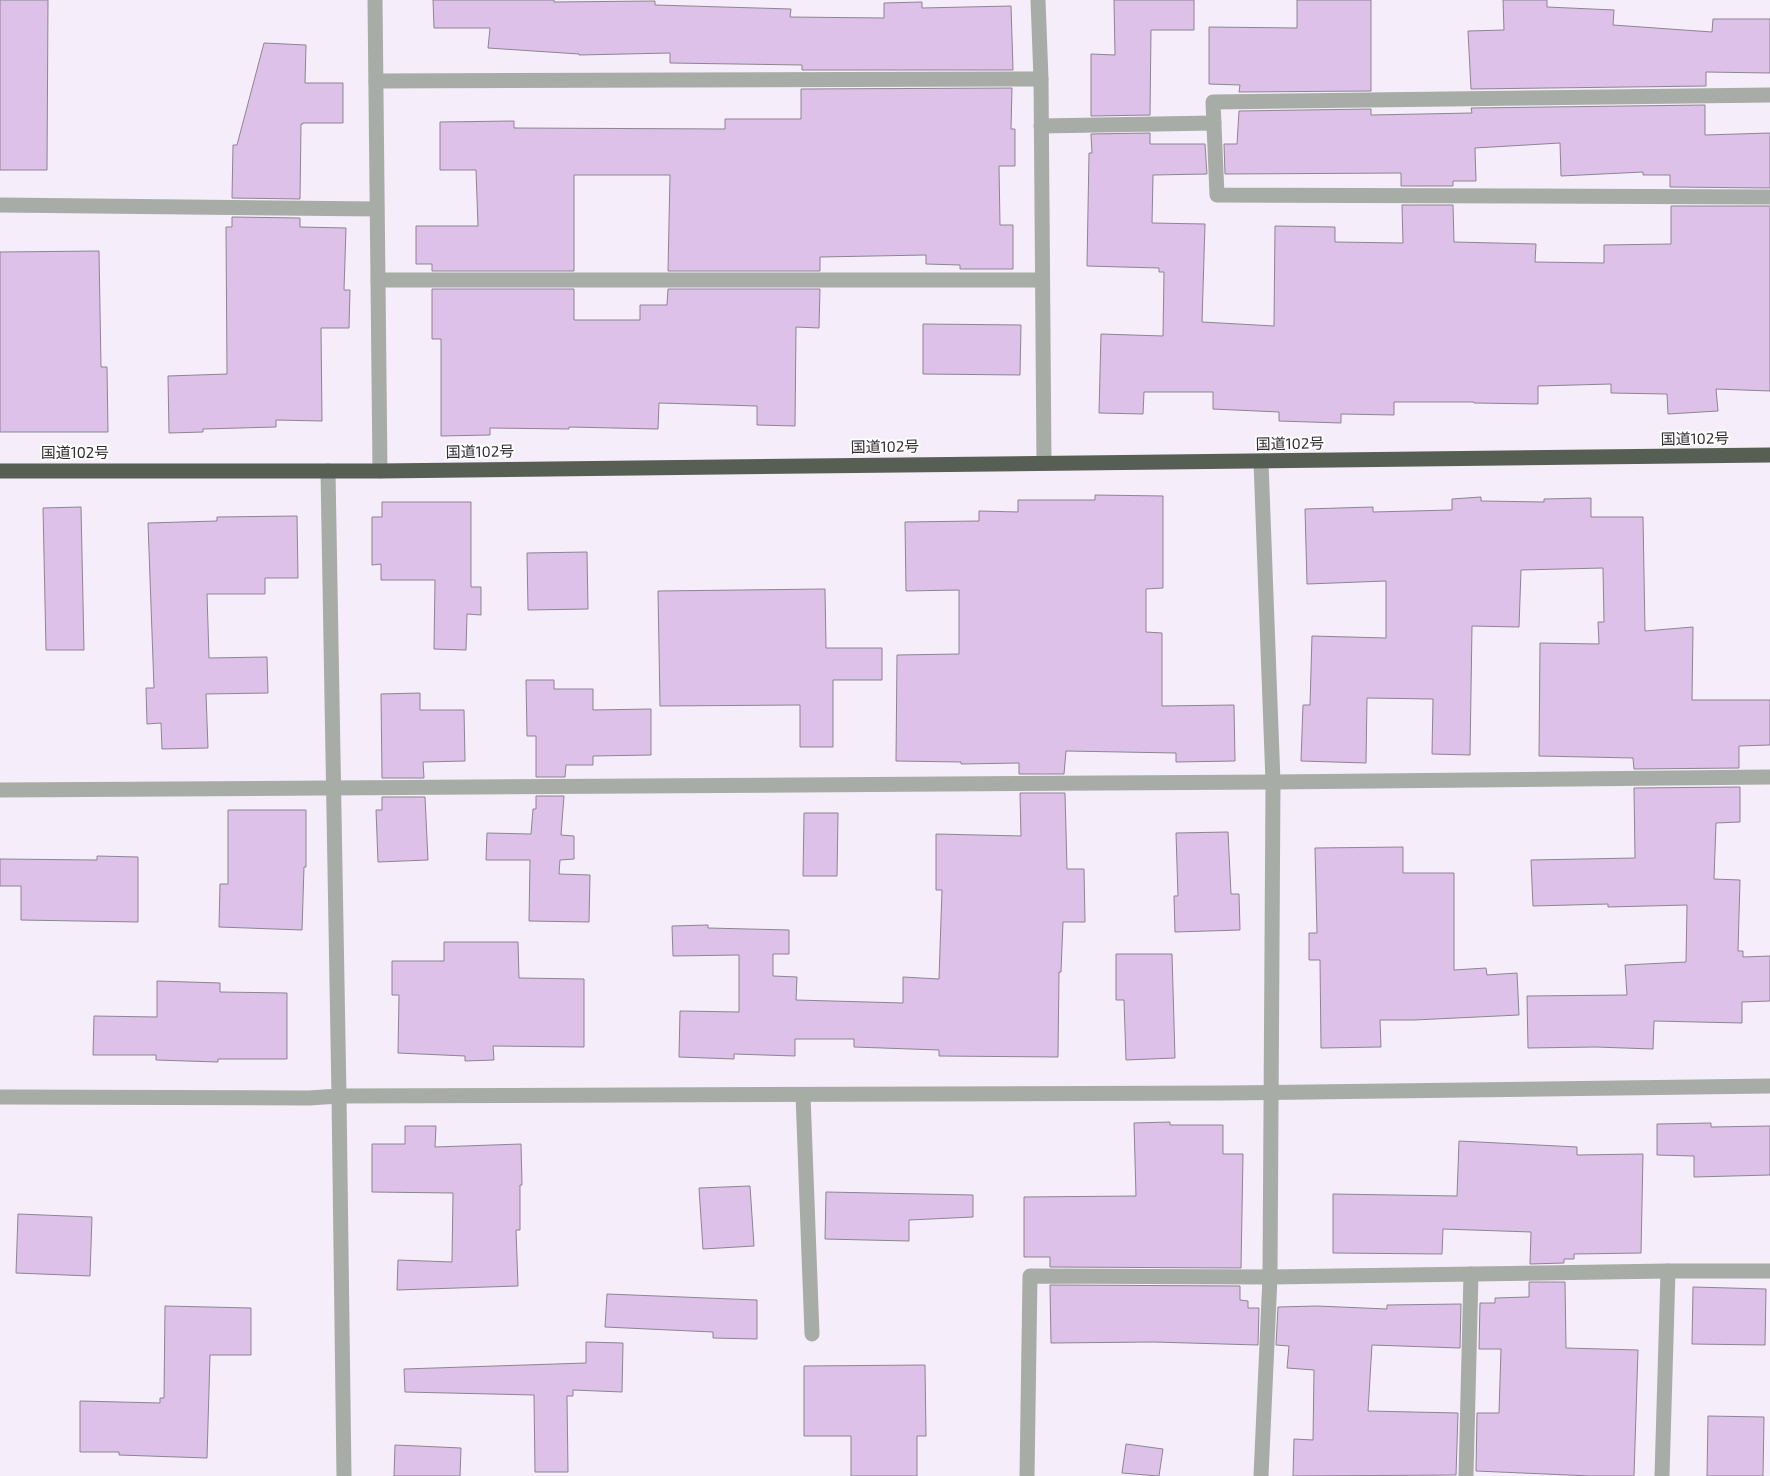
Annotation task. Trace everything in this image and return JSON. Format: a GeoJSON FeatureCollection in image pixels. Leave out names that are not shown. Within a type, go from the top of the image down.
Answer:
{"type":"FeatureCollection","features":[{"type":"Feature","properties":{"kind":"highway","name":"国道102号"},"geometry":{"type":"LineString","coordinates":[[0,471],[380,471],[1770,455]]}},
{"type":"Feature","properties":{"kind":"street"},"geometry":{"type":"LineString","coordinates":[[375,0],[380,471]]}},
{"type":"Feature","properties":{"kind":"street"},"geometry":{"type":"LineString","coordinates":[[1038,0],[1041,79],[1041,280],[1044,463]]}},
{"type":"Feature","properties":{"kind":"street"},"geometry":{"type":"LineString","coordinates":[[376,81],[1041,79]]}},
{"type":"Feature","properties":{"kind":"street"},"geometry":{"type":"LineString","coordinates":[[1770,95],[1213,102],[1217,195],[1770,197]]}},
{"type":"Feature","properties":{"kind":"street"},"geometry":{"type":"LineString","coordinates":[[1041,126],[1214,123]]}},
{"type":"Feature","properties":{"kind":"street"},"geometry":{"type":"LineString","coordinates":[[0,205],[377,210]]}},
{"type":"Feature","properties":{"kind":"street"},"geometry":{"type":"LineString","coordinates":[[378,280],[1041,280]]}},
{"type":"Feature","properties":{"kind":"street"},"geometry":{"type":"LineString","coordinates":[[1261,462],[1274,782],[1270,1277],[1261,1476]]}},
{"type":"Feature","properties":{"kind":"street"},"geometry":{"type":"LineString","coordinates":[[328,471],[344,1476]]}},
{"type":"Feature","properties":{"kind":"street"},"geometry":{"type":"LineString","coordinates":[[0,790],[1770,777]]}},
{"type":"Feature","properties":{"kind":"street"},"geometry":{"type":"LineString","coordinates":[[0,1097],[309,1098],[339,1096],[803,1095],[1770,1086]]}},
{"type":"Feature","properties":{"kind":"street"},"geometry":{"type":"LineString","coordinates":[[803,1095],[812,1334]]}},
{"type":"Feature","properties":{"kind":"street"},"geometry":{"type":"LineString","coordinates":[[1662,1476],[1668,1271]]}},
{"type":"Feature","properties":{"kind":"street"},"geometry":{"type":"LineString","coordinates":[[1027,1476],[1030,1276],[1270,1277],[1770,1271]]}},
{"type":"Feature","properties":{"kind":"street"},"geometry":{"type":"LineString","coordinates":[[1466,1476],[1471,1274]]}},
{"type":"Feature","properties":{"kind":"building"},"geometry":{"type":"Polygon","coordinates":[[[0,0],[48,0],[47,170],[0,170],[0,0]]]}},
{"type":"Feature","properties":{"kind":"building"},"geometry":{"type":"Polygon","coordinates":[[[433,0],[655,1],[655,5],[791,9],[790,17],[884,18],[884,3],[922,2],[922,8],[1011,6],[1013,70],[802,70],[802,65],[670,63],[670,53],[579,55],[488,48],[490,28],[434,28],[433,0]]]}},
{"type":"Feature","properties":{"kind":"building"},"geometry":{"type":"Polygon","coordinates":[[[1114,0],[1194,0],[1194,30],[1151,30],[1150,115],[1091,116],[1091,54],[1115,55],[1114,0]]]}},
{"type":"Feature","properties":{"kind":"building"},"geometry":{"type":"Polygon","coordinates":[[[1297,0],[1371,0],[1371,91],[1239,92],[1240,85],[1209,84],[1209,27],[1297,28],[1297,0]]]}},
{"type":"Feature","properties":{"kind":"building"},"geometry":{"type":"Polygon","coordinates":[[[1503,0],[1547,0],[1547,7],[1614,10],[1613,25],[1712,32],[1713,19],[1770,19],[1770,73],[1706,72],[1706,86],[1471,89],[1468,31],[1504,30],[1503,0]]]}},
{"type":"Feature","properties":{"kind":"building"},"geometry":{"type":"Polygon","coordinates":[[[264,43],[306,45],[305,83],[343,83],[343,123],[301,124],[300,199],[232,198],[233,145],[237,145],[264,43]]]}},
{"type":"Feature","properties":{"kind":"building"},"geometry":{"type":"Polygon","coordinates":[[[1012,88],[1011,129],[1015,129],[1015,166],[999,166],[1000,225],[1013,225],[1013,269],[960,269],[960,265],[926,264],[926,255],[820,257],[820,271],[668,271],[670,175],[574,175],[574,271],[432,271],[432,264],[416,264],[416,226],[478,226],[476,170],[440,170],[440,122],[514,121],[514,128],[725,129],[725,119],[801,119],[801,89],[1012,88]]]}},
{"type":"Feature","properties":{"kind":"building"},"geometry":{"type":"Polygon","coordinates":[[[1705,105],[1705,135],[1770,133],[1770,188],[1670,187],[1670,175],[1643,175],[1643,172],[1561,176],[1560,143],[1475,148],[1476,181],[1453,181],[1453,186],[1401,186],[1401,173],[1225,174],[1224,144],[1237,144],[1239,111],[1371,109],[1371,115],[1472,113],[1471,108],[1705,105]]]}},
{"type":"Feature","properties":{"kind":"building"},"geometry":{"type":"Polygon","coordinates":[[[1150,133],[1150,144],[1205,144],[1207,174],[1153,175],[1152,223],[1205,224],[1202,322],[1274,326],[1275,226],[1335,227],[1335,242],[1403,243],[1402,205],[1453,205],[1454,242],[1536,244],[1535,262],[1604,263],[1604,245],[1671,244],[1671,206],[1770,206],[1770,391],[1716,389],[1718,411],[1668,414],[1667,394],[1611,393],[1611,384],[1538,386],[1538,404],[1394,402],[1394,415],[1341,414],[1341,423],[1279,421],[1279,412],[1213,409],[1213,392],[1144,392],[1143,414],[1099,413],[1101,334],[1163,336],[1164,272],[1159,272],[1159,268],[1087,266],[1089,153],[1092,153],[1091,134],[1150,133]]]}},
{"type":"Feature","properties":{"kind":"building"},"geometry":{"type":"Polygon","coordinates":[[[232,217],[300,218],[300,227],[346,228],[344,290],[350,290],[349,328],[321,328],[322,421],[276,420],[276,427],[203,429],[203,432],[169,433],[168,376],[227,374],[226,227],[232,227],[232,217]]]}},
{"type":"Feature","properties":{"kind":"building"},"geometry":{"type":"Polygon","coordinates":[[[99,251],[101,367],[107,367],[108,432],[0,432],[0,252],[99,251]]]}},
{"type":"Feature","properties":{"kind":"building"},"geometry":{"type":"Polygon","coordinates":[[[432,289],[574,289],[574,320],[640,320],[640,305],[667,305],[668,289],[820,289],[819,328],[796,327],[795,426],[757,425],[757,406],[659,403],[658,429],[490,428],[490,435],[441,436],[441,339],[432,339],[432,289]]]}},
{"type":"Feature","properties":{"kind":"building"},"geometry":{"type":"Polygon","coordinates":[[[923,324],[1021,325],[1020,375],[923,374],[923,324]]]}},
{"type":"Feature","properties":{"kind":"building"},"geometry":{"type":"Polygon","coordinates":[[[1095,495],[1163,496],[1163,588],[1146,589],[1146,632],[1162,633],[1162,706],[1234,705],[1235,761],[1176,762],[1176,753],[1066,751],[1064,774],[1019,774],[1019,763],[961,764],[961,762],[896,761],[897,655],[959,654],[959,590],[906,591],[905,522],[979,521],[979,511],[1018,512],[1018,500],[1095,500],[1095,495]]]}},
{"type":"Feature","properties":{"kind":"building"},"geometry":{"type":"Polygon","coordinates":[[[1481,497],[1481,501],[1544,502],[1544,499],[1591,498],[1591,517],[1643,517],[1645,631],[1693,627],[1692,700],[1770,700],[1770,745],[1739,746],[1739,768],[1634,769],[1633,758],[1539,756],[1540,643],[1599,644],[1598,622],[1604,622],[1603,568],[1521,570],[1519,627],[1472,626],[1470,755],[1432,754],[1433,699],[1367,698],[1366,763],[1301,761],[1303,705],[1310,705],[1312,636],[1386,638],[1386,581],[1307,584],[1305,509],[1373,507],[1373,512],[1452,510],[1452,499],[1481,497]]]}},
{"type":"Feature","properties":{"kind":"building"},"geometry":{"type":"Polygon","coordinates":[[[382,502],[471,502],[471,587],[481,587],[481,615],[467,614],[466,650],[434,649],[435,580],[381,580],[381,564],[372,565],[372,517],[382,517],[382,502]]]}},
{"type":"Feature","properties":{"kind":"building"},"geometry":{"type":"Polygon","coordinates":[[[81,507],[84,650],[46,650],[43,508],[81,507]]]}},
{"type":"Feature","properties":{"kind":"building"},"geometry":{"type":"Polygon","coordinates":[[[297,516],[298,578],[265,578],[265,594],[207,594],[209,658],[267,657],[268,693],[206,694],[208,748],[162,749],[161,723],[147,724],[146,688],[154,688],[148,523],[217,521],[217,517],[297,516]]]}},
{"type":"Feature","properties":{"kind":"building"},"geometry":{"type":"Polygon","coordinates":[[[587,552],[588,609],[528,610],[527,553],[587,552]]]}},
{"type":"Feature","properties":{"kind":"building"},"geometry":{"type":"Polygon","coordinates":[[[825,589],[826,648],[882,648],[882,680],[833,680],[833,747],[800,747],[800,705],[660,706],[658,591],[825,589]]]}},
{"type":"Feature","properties":{"kind":"building"},"geometry":{"type":"Polygon","coordinates":[[[526,680],[554,680],[554,689],[593,689],[593,710],[651,709],[651,755],[593,756],[593,765],[566,765],[565,777],[536,777],[536,736],[527,736],[526,680]]]}},
{"type":"Feature","properties":{"kind":"building"},"geometry":{"type":"Polygon","coordinates":[[[420,693],[420,710],[464,710],[465,761],[423,762],[424,778],[382,778],[381,694],[420,693]]]}},
{"type":"Feature","properties":{"kind":"building"},"geometry":{"type":"Polygon","coordinates":[[[1740,787],[1740,822],[1716,823],[1714,879],[1740,880],[1738,951],[1743,951],[1743,957],[1770,956],[1770,1001],[1742,1002],[1742,1023],[1654,1021],[1653,1049],[1596,1047],[1528,1048],[1527,996],[1627,995],[1625,965],[1686,962],[1687,905],[1608,907],[1608,904],[1533,906],[1531,860],[1635,858],[1634,788],[1740,787]]]}},
{"type":"Feature","properties":{"kind":"building"},"geometry":{"type":"Polygon","coordinates":[[[1020,793],[1065,793],[1067,869],[1084,869],[1085,922],[1063,922],[1061,972],[1059,972],[1058,1057],[939,1056],[939,1050],[854,1047],[854,1039],[795,1039],[795,1056],[734,1054],[734,1059],[679,1057],[680,1011],[739,1012],[739,955],[673,956],[672,926],[708,925],[708,928],[789,930],[789,954],[773,954],[773,976],[797,977],[796,1000],[903,1003],[903,977],[939,979],[942,890],[936,890],[936,834],[1021,836],[1020,793]]]}},
{"type":"Feature","properties":{"kind":"building"},"geometry":{"type":"Polygon","coordinates":[[[536,796],[564,796],[561,835],[574,836],[574,859],[560,860],[559,874],[590,875],[589,922],[529,921],[530,860],[486,860],[487,833],[531,834],[533,809],[536,809],[536,796]]]}},
{"type":"Feature","properties":{"kind":"building"},"geometry":{"type":"Polygon","coordinates":[[[382,797],[425,797],[428,860],[378,862],[376,810],[382,810],[382,797]]]}},
{"type":"Feature","properties":{"kind":"building"},"geometry":{"type":"Polygon","coordinates":[[[228,810],[306,810],[306,867],[304,867],[302,930],[219,927],[220,884],[228,884],[228,810]]]}},
{"type":"Feature","properties":{"kind":"building"},"geometry":{"type":"Polygon","coordinates":[[[804,813],[838,813],[837,876],[803,876],[804,813]]]}},
{"type":"Feature","properties":{"kind":"building"},"geometry":{"type":"Polygon","coordinates":[[[1228,832],[1231,894],[1239,894],[1240,930],[1175,932],[1174,896],[1178,896],[1176,833],[1228,832]]]}},
{"type":"Feature","properties":{"kind":"building"},"geometry":{"type":"Polygon","coordinates":[[[1403,847],[1403,873],[1454,873],[1454,970],[1486,968],[1487,975],[1517,973],[1519,1015],[1380,1020],[1381,1047],[1321,1048],[1320,960],[1309,960],[1309,933],[1317,933],[1315,848],[1403,847]]]}},
{"type":"Feature","properties":{"kind":"building"},"geometry":{"type":"Polygon","coordinates":[[[97,856],[138,857],[138,922],[21,920],[21,886],[0,886],[0,859],[97,860],[97,856]]]}},
{"type":"Feature","properties":{"kind":"building"},"geometry":{"type":"Polygon","coordinates":[[[444,942],[518,942],[519,978],[584,979],[584,1047],[493,1046],[494,1060],[465,1061],[465,1056],[398,1053],[399,995],[392,995],[392,961],[444,961],[444,942]]]}},
{"type":"Feature","properties":{"kind":"building"},"geometry":{"type":"Polygon","coordinates":[[[1116,954],[1172,954],[1175,1058],[1126,1060],[1124,1000],[1116,1000],[1116,954]]]}},
{"type":"Feature","properties":{"kind":"building"},"geometry":{"type":"Polygon","coordinates":[[[157,981],[220,983],[220,992],[287,993],[287,1059],[218,1059],[218,1062],[156,1060],[156,1055],[93,1055],[94,1016],[157,1017],[157,981]]]}},
{"type":"Feature","properties":{"kind":"building"},"geometry":{"type":"Polygon","coordinates":[[[1170,1122],[1170,1125],[1223,1125],[1223,1154],[1243,1154],[1241,1268],[1050,1267],[1050,1257],[1024,1257],[1024,1197],[1136,1196],[1134,1123],[1170,1122]]]}},
{"type":"Feature","properties":{"kind":"building"},"geometry":{"type":"Polygon","coordinates":[[[1711,1123],[1711,1127],[1770,1126],[1770,1175],[1694,1177],[1694,1156],[1657,1155],[1657,1124],[1711,1123]]]}},
{"type":"Feature","properties":{"kind":"building"},"geometry":{"type":"Polygon","coordinates":[[[405,1126],[436,1126],[435,1147],[521,1144],[520,1230],[516,1230],[518,1286],[397,1290],[398,1260],[452,1262],[453,1193],[372,1192],[372,1144],[405,1144],[405,1126]]]}},
{"type":"Feature","properties":{"kind":"building"},"geometry":{"type":"Polygon","coordinates":[[[1459,1141],[1577,1147],[1577,1155],[1643,1154],[1641,1253],[1574,1254],[1574,1259],[1564,1259],[1564,1263],[1530,1264],[1531,1232],[1443,1229],[1442,1254],[1333,1253],[1333,1194],[1457,1196],[1459,1141]]]}},
{"type":"Feature","properties":{"kind":"building"},"geometry":{"type":"Polygon","coordinates":[[[750,1186],[754,1246],[703,1249],[699,1188],[750,1186]]]}},
{"type":"Feature","properties":{"kind":"building"},"geometry":{"type":"Polygon","coordinates":[[[826,1192],[973,1195],[973,1217],[909,1220],[909,1241],[825,1239],[826,1192]]]}},
{"type":"Feature","properties":{"kind":"building"},"geometry":{"type":"Polygon","coordinates":[[[18,1214],[92,1217],[90,1276],[16,1273],[18,1214]]]}},
{"type":"Feature","properties":{"kind":"building"},"geometry":{"type":"Polygon","coordinates":[[[1529,1282],[1565,1282],[1566,1348],[1638,1350],[1634,1476],[1476,1471],[1477,1413],[1499,1413],[1501,1349],[1479,1349],[1480,1303],[1495,1303],[1495,1298],[1529,1297],[1529,1282]]]}},
{"type":"Feature","properties":{"kind":"building"},"geometry":{"type":"Polygon","coordinates":[[[1050,1285],[1240,1286],[1240,1300],[1248,1301],[1248,1308],[1259,1308],[1258,1345],[1154,1342],[1051,1343],[1050,1285]]]}},
{"type":"Feature","properties":{"kind":"building"},"geometry":{"type":"Polygon","coordinates":[[[1693,1287],[1766,1289],[1765,1345],[1692,1344],[1693,1287]]]}},
{"type":"Feature","properties":{"kind":"building"},"geometry":{"type":"Polygon","coordinates":[[[607,1294],[757,1300],[757,1339],[713,1338],[713,1332],[605,1327],[607,1294]]]}},
{"type":"Feature","properties":{"kind":"building"},"geometry":{"type":"Polygon","coordinates":[[[1461,1304],[1460,1348],[1372,1345],[1368,1411],[1458,1413],[1456,1475],[1293,1476],[1294,1439],[1313,1440],[1314,1370],[1287,1368],[1289,1346],[1276,1345],[1278,1307],[1317,1306],[1387,1309],[1387,1305],[1461,1304]]]}},
{"type":"Feature","properties":{"kind":"building"},"geometry":{"type":"Polygon","coordinates":[[[165,1306],[251,1308],[251,1355],[210,1355],[207,1458],[119,1455],[119,1452],[80,1452],[80,1401],[160,1403],[160,1398],[164,1398],[165,1306]]]}},
{"type":"Feature","properties":{"kind":"building"},"geometry":{"type":"Polygon","coordinates":[[[586,1342],[623,1343],[622,1392],[573,1390],[573,1396],[567,1396],[568,1472],[535,1472],[534,1395],[405,1392],[404,1369],[586,1363],[586,1342]]]}},
{"type":"Feature","properties":{"kind":"building"},"geometry":{"type":"Polygon","coordinates":[[[925,1365],[926,1436],[917,1436],[917,1476],[851,1476],[851,1436],[804,1436],[804,1366],[925,1365]]]}},
{"type":"Feature","properties":{"kind":"building"},"geometry":{"type":"Polygon","coordinates":[[[1708,1416],[1764,1417],[1763,1476],[1707,1476],[1708,1416]]]}},
{"type":"Feature","properties":{"kind":"building"},"geometry":{"type":"Polygon","coordinates":[[[1126,1444],[1163,1449],[1159,1476],[1122,1473],[1126,1444]]]}},
{"type":"Feature","properties":{"kind":"building"},"geometry":{"type":"Polygon","coordinates":[[[395,1445],[461,1448],[460,1476],[394,1476],[395,1445]]]}}]}
